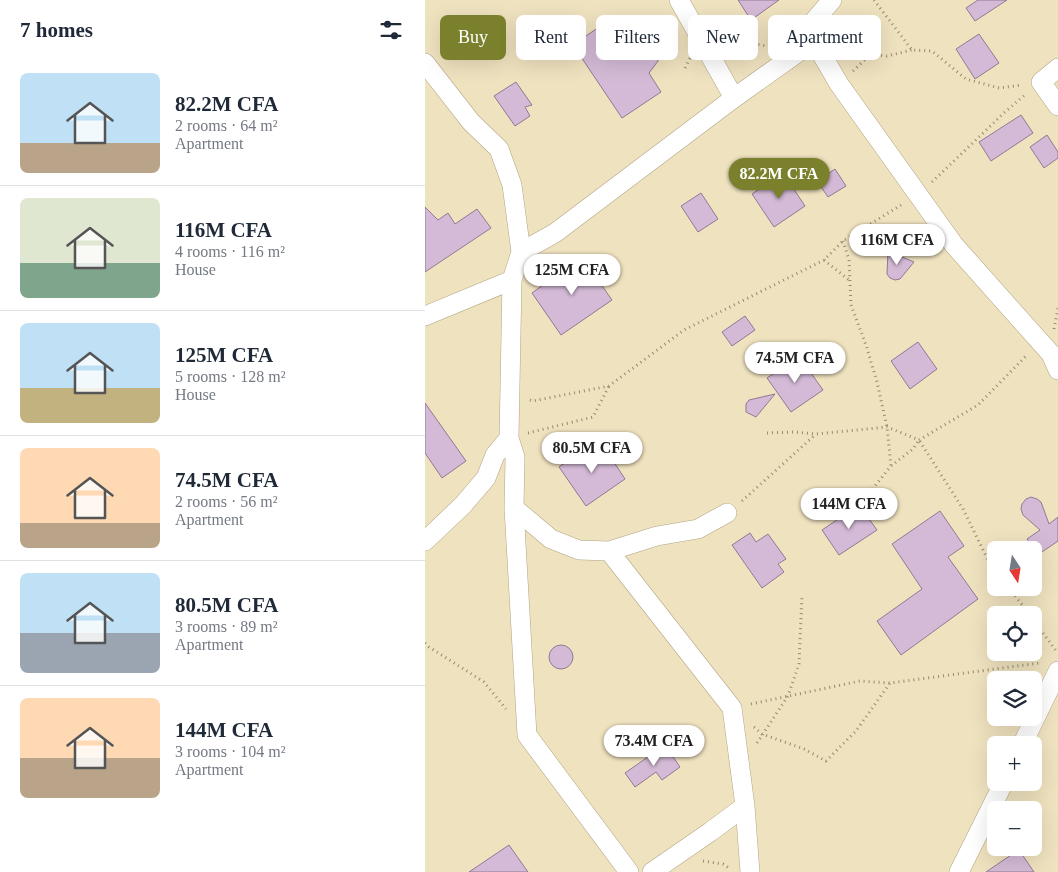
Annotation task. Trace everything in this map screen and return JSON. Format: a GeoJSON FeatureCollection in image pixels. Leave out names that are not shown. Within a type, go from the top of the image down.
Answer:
{"type":"FeatureCollection","features":[{"type":"Feature","properties":{"kind":"street"},"geometry":{"type":"LineString","coordinates":[[679,0],[688,16]]}},
{"type":"Feature","properties":{"kind":"street"},"geometry":{"type":"LineString","coordinates":[[819,15],[832,0]]}},
{"type":"Feature","properties":{"kind":"street"},"geometry":{"type":"LineString","coordinates":[[713,60],[734,98]]}},
{"type":"Feature","properties":{"kind":"street"},"geometry":{"type":"LineString","coordinates":[[521,252],[555,233],[787,60]]}},
{"type":"Feature","properties":{"kind":"street"},"geometry":{"type":"LineString","coordinates":[[825,60],[839,84],[954,244],[1054,362]]}},
{"type":"Feature","properties":{"kind":"street"},"geometry":{"type":"LineString","coordinates":[[425,64],[471,122],[499,149],[512,185],[521,252],[512,280],[509,438],[515,457],[514,508],[527,734],[629,872]]}},
{"type":"Feature","properties":{"kind":"street"},"geometry":{"type":"LineString","coordinates":[[1058,68],[1041,82],[1058,106]]}},
{"type":"Feature","properties":{"kind":"street"},"geometry":{"type":"LineString","coordinates":[[425,316],[512,280]]}},
{"type":"Feature","properties":{"kind":"street"},"geometry":{"type":"LineString","coordinates":[[425,541],[463,505],[486,478],[495,455],[509,438]]}},
{"type":"Feature","properties":{"kind":"street"},"geometry":{"type":"LineString","coordinates":[[514,508],[551,539],[579,550],[609,552],[657,536],[699,529],[727,513]]}},
{"type":"Feature","properties":{"kind":"street"},"geometry":{"type":"LineString","coordinates":[[609,552],[732,708],[745,806],[750,872]]}},
{"type":"Feature","properties":{"kind":"street"},"geometry":{"type":"LineString","coordinates":[[1026,736],[1053,666]]}},
{"type":"Feature","properties":{"kind":"street"},"geometry":{"type":"LineString","coordinates":[[959,872],[1000,791]]}},
{"type":"Feature","properties":{"kind":"street"},"geometry":{"type":"LineString","coordinates":[[652,872],[745,806]]}},
{"type":"Feature","properties":{"kind":"path"},"geometry":{"type":"LineString","coordinates":[[874,0],[912,50]]}},
{"type":"Feature","properties":{"kind":"path"},"geometry":{"type":"LineString","coordinates":[[839,84],[871,54],[887,56],[912,50],[932,51],[967,79],[999,88],[1041,82]]}},
{"type":"Feature","properties":{"kind":"path"},"geometry":{"type":"LineString","coordinates":[[685,68],[689,60]]}},
{"type":"Feature","properties":{"kind":"path"},"geometry":{"type":"LineString","coordinates":[[509,438],[593,417],[609,386],[683,330],[824,260],[843,241],[919,195],[1005,112],[1041,82]]}},
{"type":"Feature","properties":{"kind":"path"},"geometry":{"type":"LineString","coordinates":[[843,241],[849,260],[851,305],[866,345],[887,426],[891,466]]}},
{"type":"Feature","properties":{"kind":"path"},"geometry":{"type":"LineString","coordinates":[[824,260],[849,281]]}},
{"type":"Feature","properties":{"kind":"path"},"geometry":{"type":"LineString","coordinates":[[863,501],[891,466],[913,449],[919,440],[978,405],[1028,354],[1054,362]]}},
{"type":"Feature","properties":{"kind":"path"},"geometry":{"type":"LineString","coordinates":[[509,389],[533,401],[609,386]]}},
{"type":"Feature","properties":{"kind":"path"},"geometry":{"type":"LineString","coordinates":[[767,433],[794,432],[816,434],[887,426],[919,440],[963,509],[987,558]]}},
{"type":"Feature","properties":{"kind":"path"},"geometry":{"type":"LineString","coordinates":[[727,513],[758,488],[816,434]]}},
{"type":"Feature","properties":{"kind":"path"},"geometry":{"type":"LineString","coordinates":[[740,772],[762,734],[788,696],[799,664],[802,595]]}},
{"type":"Feature","properties":{"kind":"path"},"geometry":{"type":"LineString","coordinates":[[1042,632],[1058,653]]}},
{"type":"Feature","properties":{"kind":"path"},"geometry":{"type":"LineString","coordinates":[[425,643],[484,682],[527,734]]}},
{"type":"Feature","properties":{"kind":"path"},"geometry":{"type":"LineString","coordinates":[[732,708],[860,681],[890,683],[1053,666]]}},
{"type":"Feature","properties":{"kind":"path"},"geometry":{"type":"LineString","coordinates":[[732,708],[762,734],[804,749],[826,761],[856,732],[890,683]]}},
{"type":"Feature","properties":{"kind":"path"},"geometry":{"type":"LineString","coordinates":[[674,857],[723,864],[734,872]]}},
{"type":"Feature","properties":{"kind":"building"},"geometry":{"type":"Polygon","coordinates":[[[738,0],[779,0],[758,15],[748,15],[738,0]]]}},
{"type":"Feature","properties":{"kind":"building"},"geometry":{"type":"Polygon","coordinates":[[[978,0],[1007,0],[975,21],[966,8],[978,0]]]}},
{"type":"Feature","properties":{"kind":"building"},"geometry":{"type":"Polygon","coordinates":[[[596,29],[596,60],[658,60],[649,73],[661,92],[622,118],[583,60],[586,60],[586,36],[596,29]]]}},
{"type":"Feature","properties":{"kind":"building"},"geometry":{"type":"Polygon","coordinates":[[[979,34],[999,63],[975,79],[956,49],[979,34]]]}},
{"type":"Feature","properties":{"kind":"building"},"geometry":{"type":"Polygon","coordinates":[[[516,82],[532,105],[525,107],[530,116],[515,126],[494,96],[516,82]]]}},
{"type":"Feature","properties":{"kind":"building"},"geometry":{"type":"Polygon","coordinates":[[[1021,115],[1033,133],[991,161],[979,142],[1021,115]]]}},
{"type":"Feature","properties":{"kind":"building"},"geometry":{"type":"Polygon","coordinates":[[[1047,135],[1058,152],[1058,158],[1044,168],[1030,147],[1047,135]]]}},
{"type":"Feature","properties":{"kind":"building"},"geometry":{"type":"Polygon","coordinates":[[[835,169],[846,186],[828,197],[817,181],[835,169]]]}},
{"type":"Feature","properties":{"kind":"building"},"geometry":{"type":"Polygon","coordinates":[[[783,173],[805,206],[774,227],[752,194],[783,173]]]}},
{"type":"Feature","properties":{"kind":"building"},"geometry":{"type":"Polygon","coordinates":[[[701,193],[718,219],[698,232],[681,206],[701,193]]]}},
{"type":"Feature","properties":{"kind":"building"},"geometry":{"type":"Polygon","coordinates":[[[425,207],[438,220],[448,213],[455,224],[477,209],[491,228],[425,272],[425,207]]]}},
{"type":"Feature","properties":{"kind":"building"},"geometry":{"type":"Polygon","coordinates":[[[888,251],[914,262],[900,279],[895,280],[887,274],[888,251]]]}},
{"type":"Feature","properties":{"kind":"building"},"geometry":{"type":"Polygon","coordinates":[[[582,257],[612,300],[561,335],[532,293],[582,257]]]}},
{"type":"Feature","properties":{"kind":"building"},"geometry":{"type":"Polygon","coordinates":[[[745,316],[755,330],[732,346],[722,332],[745,316]]]}},
{"type":"Feature","properties":{"kind":"building"},"geometry":{"type":"Polygon","coordinates":[[[918,342],[937,369],[910,389],[891,361],[918,342]]]}},
{"type":"Feature","properties":{"kind":"building"},"geometry":{"type":"Polygon","coordinates":[[[799,356],[823,390],[791,412],[767,378],[799,356]]]}},
{"type":"Feature","properties":{"kind":"building"},"geometry":{"type":"Polygon","coordinates":[[[775,394],[756,417],[746,412],[746,404],[749,400],[775,394]]]}},
{"type":"Feature","properties":{"kind":"building"},"geometry":{"type":"Polygon","coordinates":[[[425,403],[466,461],[442,478],[425,453],[425,403]]]}},
{"type":"Feature","properties":{"kind":"building"},"geometry":{"type":"Polygon","coordinates":[[[594,442],[604,456],[608,453],[625,479],[586,506],[559,467],[594,442]]]}},
{"type":"Feature","properties":{"kind":"building"},"geometry":{"type":"Polygon","coordinates":[[[1031,497],[1041,502],[1049,524],[1058,517],[1058,541],[1043,551],[1043,541],[1029,541],[1027,539],[1040,530],[1023,515],[1021,509],[1026,499],[1031,497]]]}},
{"type":"Feature","properties":{"kind":"building"},"geometry":{"type":"Polygon","coordinates":[[[859,505],[877,530],[839,555],[822,530],[859,505]]]}},
{"type":"Feature","properties":{"kind":"building"},"geometry":{"type":"Polygon","coordinates":[[[940,511],[964,546],[948,557],[978,599],[901,655],[877,621],[922,589],[892,544],[940,511]]]}},
{"type":"Feature","properties":{"kind":"building"},"geometry":{"type":"Polygon","coordinates":[[[750,533],[756,542],[768,534],[786,559],[778,564],[784,572],[762,588],[732,545],[750,533]]]}},
{"type":"Feature","properties":{"kind":"building"},"geometry":{"type":"Polygon","coordinates":[[[561,645],[566,646],[572,652],[572,662],[566,668],[561,669],[556,668],[550,662],[549,657],[550,652],[556,646],[561,645]]]}},
{"type":"Feature","properties":{"kind":"building"},"geometry":{"type":"Polygon","coordinates":[[[665,745],[680,767],[662,780],[656,772],[635,787],[625,773],[665,745]]]}},
{"type":"Feature","properties":{"kind":"building"},"geometry":{"type":"Polygon","coordinates":[[[509,845],[528,872],[469,872],[509,845]]]}},
{"type":"Feature","properties":{"kind":"building"},"geometry":{"type":"Polygon","coordinates":[[[1010,856],[1023,856],[1034,872],[986,872],[1010,856]]]}}]}
